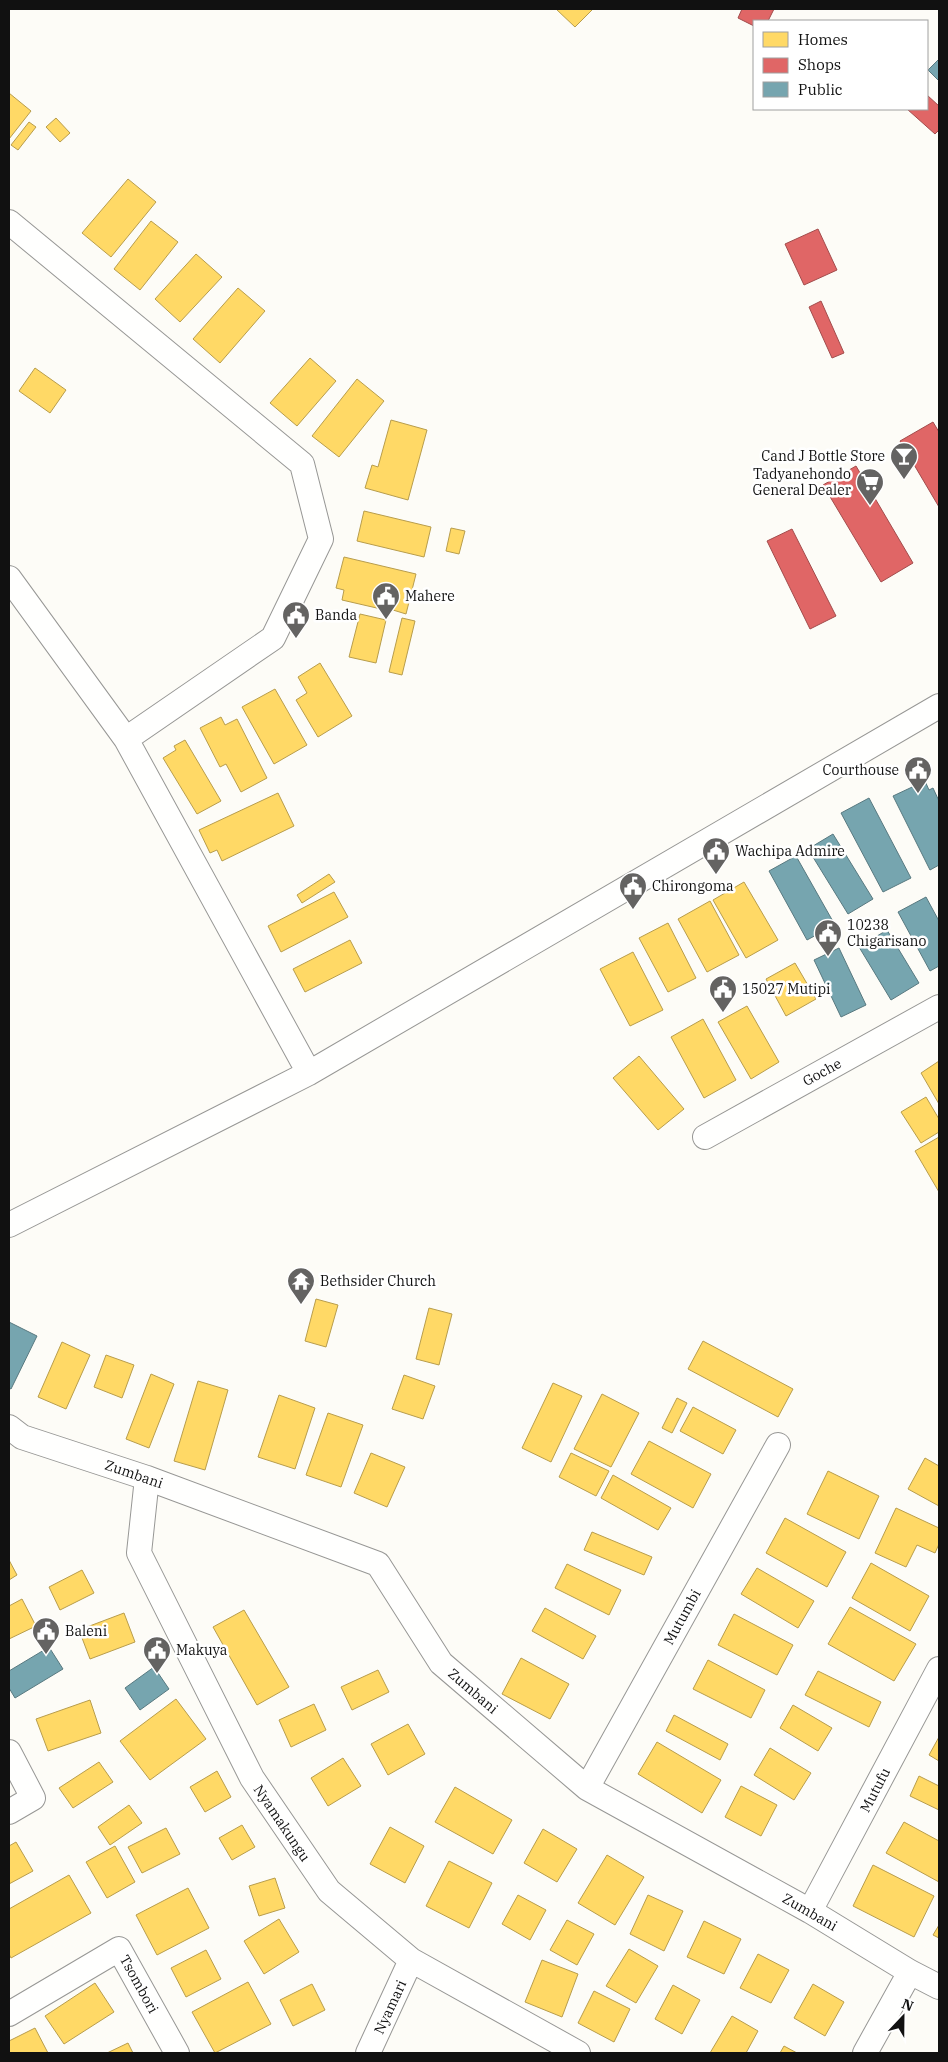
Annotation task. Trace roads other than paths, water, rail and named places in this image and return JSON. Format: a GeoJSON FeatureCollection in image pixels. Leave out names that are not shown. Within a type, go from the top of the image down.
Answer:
{"type":"FeatureCollection","features":[{"type":"Feature","properties":{"kind":"street"},"geometry":{"type":"LineString","coordinates":[[9,222],[302,464],[321,539],[273,638],[126,739]]}},
{"type":"Feature","properties":{"kind":"street"},"geometry":{"type":"LineString","coordinates":[[9,578],[126,739],[309,1073]]}},
{"type":"Feature","properties":{"kind":"street"},"geometry":{"type":"LineString","coordinates":[[9,1225],[309,1073],[939,706]]}},
{"type":"Feature","properties":{"kind":"street","name":"Goche"},"geometry":{"type":"LineString","coordinates":[[705,1137],[939,1007]]}},
{"type":"Feature","properties":{"kind":"street","name":"Zumbani"},"geometry":{"type":"LineString","coordinates":[[9,1427],[22,1437],[147,1478],[378,1564],[441,1663],[587,1788],[810,1911],[910,1972],[939,1987]]}},
{"type":"Feature","properties":{"kind":"street","name":"Mutumbi"},"geometry":{"type":"LineString","coordinates":[[587,1788],[778,1445]]}},
{"type":"Feature","properties":{"kind":"street","name":"Nyamakungu"},"geometry":{"type":"LineString","coordinates":[[147,1478],[139,1553],[252,1778],[329,1891],[411,1960],[578,2053]]}},
{"type":"Feature","properties":{"kind":"street","name":"Mutufu"},"geometry":{"type":"LineString","coordinates":[[810,1911],[939,1669]]}},
{"type":"Feature","properties":{"kind":"street"},"geometry":{"type":"LineString","coordinates":[[9,1752],[33,1798],[9,1812]]}},
{"type":"Feature","properties":{"kind":"street","name":"Tsombori"},"geometry":{"type":"LineString","coordinates":[[9,2014],[119,1949],[177,2053]]}},
{"type":"Feature","properties":{"kind":"street","name":"Nyamari"},"geometry":{"type":"LineString","coordinates":[[368,2053],[411,1960]]}},
{"type":"Feature","properties":{"kind":"street"},"geometry":{"type":"LineString","coordinates":[[865,2053],[910,1972]]}},
{"type":"Feature","properties":{"kind":"place","name":"Cand J Bottle Store"},"geometry":{"type":"Point","coordinates":[904,480]}},
{"type":"Feature","properties":{"kind":"place","name":"Tadyanehondo General Dealer"},"geometry":{"type":"Point","coordinates":[870,506]}},
{"type":"Feature","properties":{"kind":"place","name":"Mahere"},"geometry":{"type":"Point","coordinates":[386,620]}},
{"type":"Feature","properties":{"kind":"place","name":"Banda"},"geometry":{"type":"Point","coordinates":[296,639]}},
{"type":"Feature","properties":{"kind":"place","name":"Courthouse"},"geometry":{"type":"Point","coordinates":[918,794]}},
{"type":"Feature","properties":{"kind":"place","name":"Wachipa Admire"},"geometry":{"type":"Point","coordinates":[716,875]}},
{"type":"Feature","properties":{"kind":"place","name":"Chirongoma"},"geometry":{"type":"Point","coordinates":[633,910]}},
{"type":"Feature","properties":{"kind":"place","name":"10238 Chigarisano"},"geometry":{"type":"Point","coordinates":[828,957]}},
{"type":"Feature","properties":{"kind":"place","name":"15027 Mutipi"},"geometry":{"type":"Point","coordinates":[723,1013]}},
{"type":"Feature","properties":{"kind":"place","name":"Bethsider Church"},"geometry":{"type":"Point","coordinates":[301,1305]}},
{"type":"Feature","properties":{"kind":"place","name":"Baleni"},"geometry":{"type":"Point","coordinates":[46,1655]}},
{"type":"Feature","properties":{"kind":"place","name":"Makuya"},"geometry":{"type":"Point","coordinates":[157,1674]}}]}
